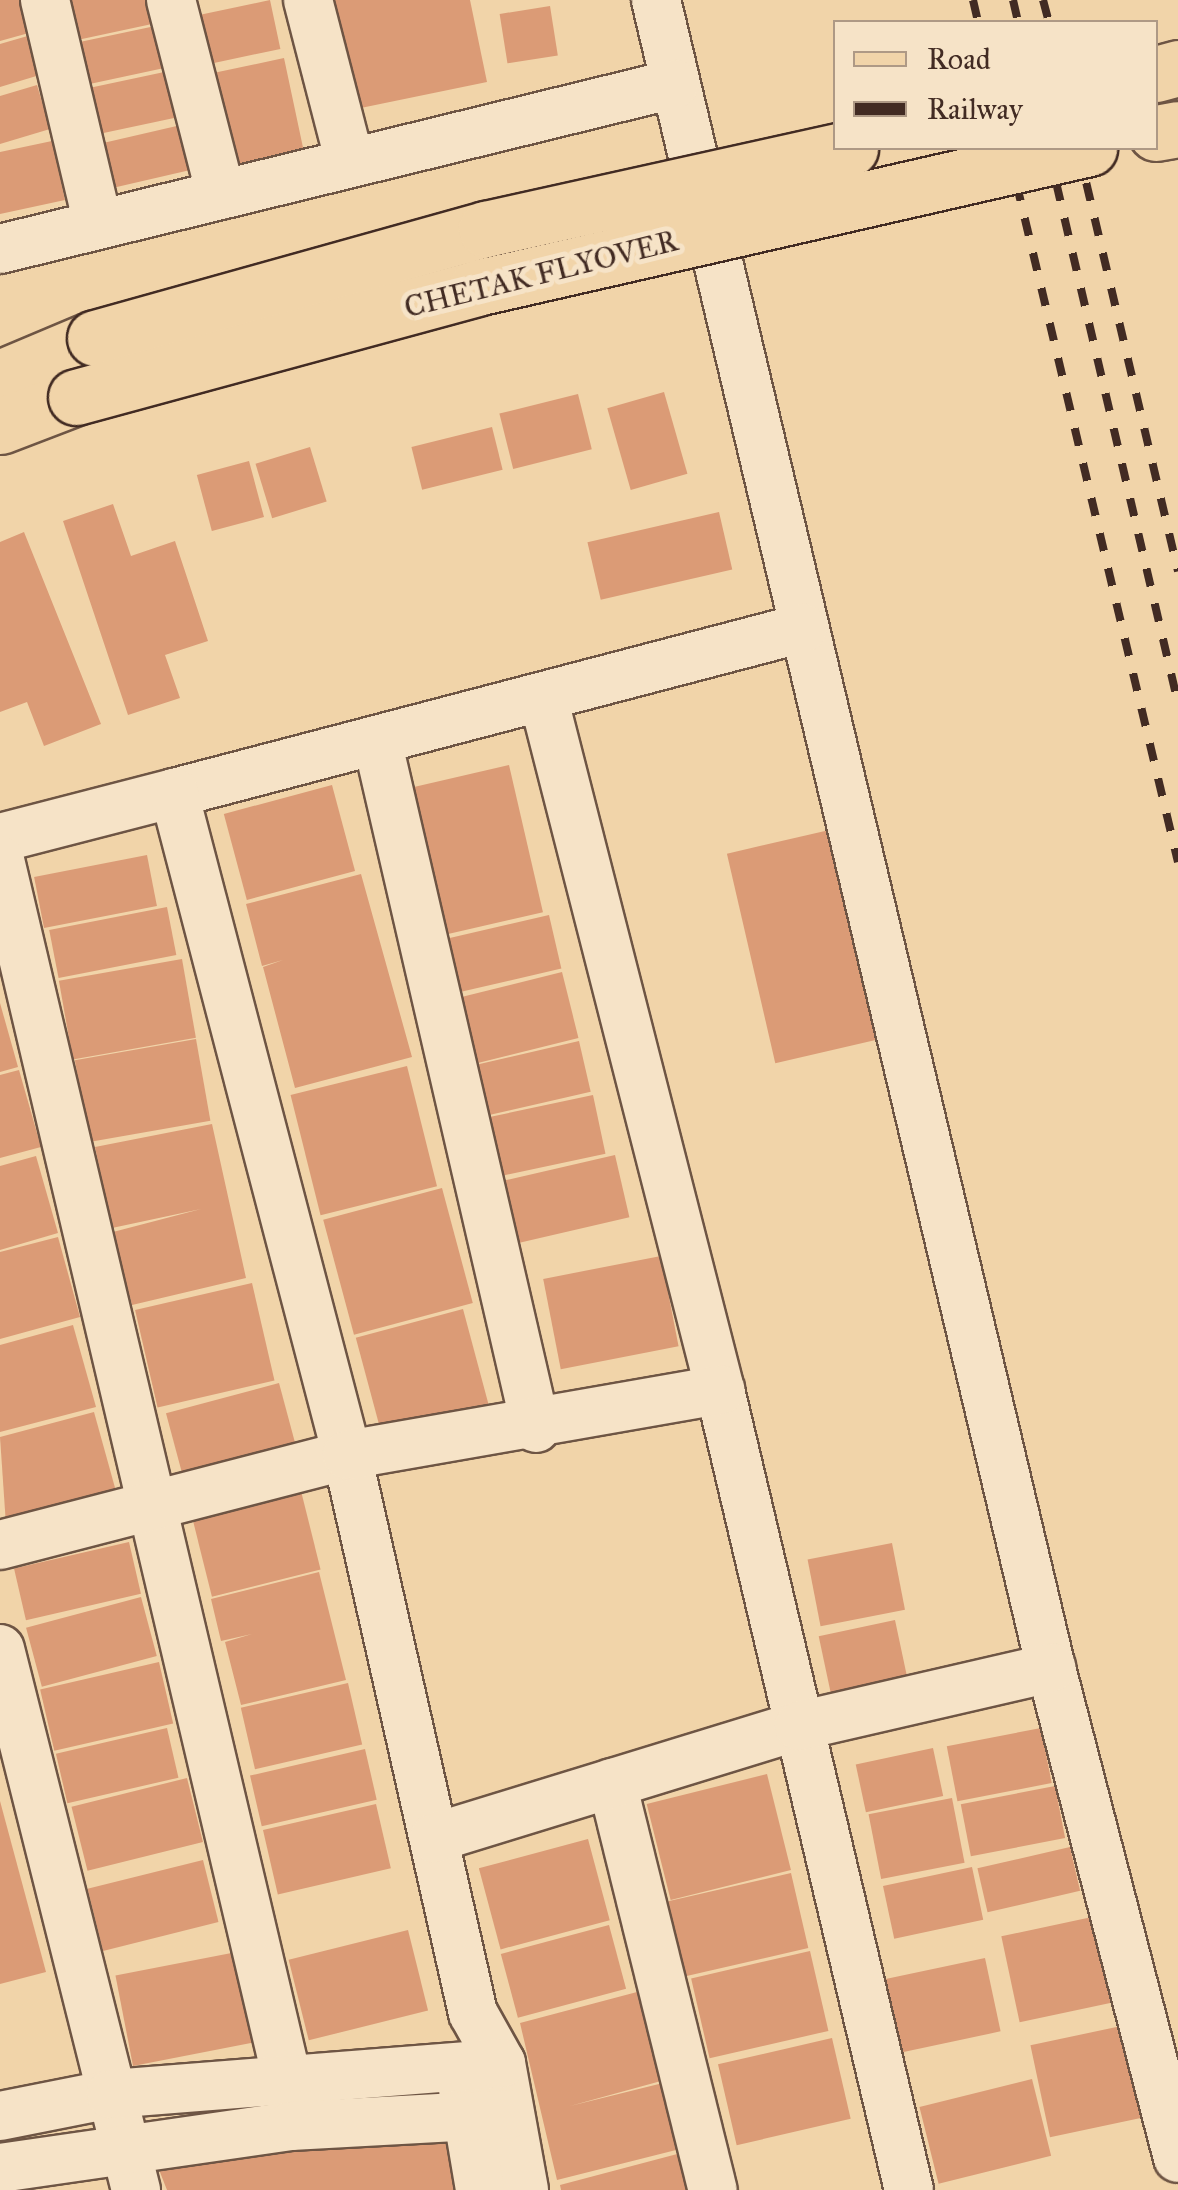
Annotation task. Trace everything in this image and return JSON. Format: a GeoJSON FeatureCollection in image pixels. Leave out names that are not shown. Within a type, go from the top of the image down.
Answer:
{"type":"FeatureCollection","features":[{"type":"Feature","properties":{"kind":"main road","name":"CHETAK FLYOVER"},"geometry":{"type":"LineString","coordinates":[[0,378],[95,338],[486,228],[841,150]]}},
{"type":"Feature","properties":{"kind":"main road","name":"CHETAK FLYOVER"},"geometry":{"type":"LineString","coordinates":[[0,426],[76,398],[476,288],[1080,150]]}},
{"type":"Feature","properties":{"kind":"street"},"geometry":{"type":"LineString","coordinates":[[44,0],[98,224]]}},
{"type":"Feature","properties":{"kind":"street"},"geometry":{"type":"LineString","coordinates":[[171,0],[220,195]]}},
{"type":"Feature","properties":{"kind":"street"},"geometry":{"type":"LineString","coordinates":[[308,0],[350,162]]}},
{"type":"Feature","properties":{"kind":"street"},"geometry":{"type":"LineString","coordinates":[[656,0],[1051,1668],[1178,2158]]}},
{"type":"Feature","properties":{"kind":"street"},"geometry":{"type":"LineString","coordinates":[[0,249],[674,84]]}},
{"type":"Feature","properties":{"kind":"street"},"geometry":{"type":"LineString","coordinates":[[0,838],[803,628]]}},
{"type":"Feature","properties":{"kind":"street"},"geometry":{"type":"LineString","coordinates":[[543,696],[720,1390],[909,2190]]}},
{"type":"Feature","properties":{"kind":"street"},"geometry":{"type":"LineString","coordinates":[[377,740],[536,1428]]}},
{"type":"Feature","properties":{"kind":"street"},"geometry":{"type":"LineString","coordinates":[[174,793],[347,1455],[473,2013],[489,2116],[524,2190]]}},
{"type":"Feature","properties":{"kind":"street"},"geometry":{"type":"LineString","coordinates":[[0,860],[155,1502],[286,2075]]}},
{"type":"Feature","properties":{"kind":"street"},"geometry":{"type":"LineString","coordinates":[[0,1545],[347,1455],[536,1428],[720,1390]]}},
{"type":"Feature","properties":{"kind":"street"},"geometry":{"type":"LineString","coordinates":[[0,1649],[136,2190]]}},
{"type":"Feature","properties":{"kind":"street"},"geometry":{"type":"LineString","coordinates":[[434,1838],[799,1726],[1051,1668]]}},
{"type":"Feature","properties":{"kind":"street"},"geometry":{"type":"LineString","coordinates":[[612,1783],[713,2190]]}},
{"type":"Feature","properties":{"kind":"street"},"geometry":{"type":"LineString","coordinates":[[0,2116],[112,2094],[286,2075],[480,2065]]}},
{"type":"Feature","properties":{"kind":"street"},"geometry":{"type":"LineString","coordinates":[[0,2168],[126,2144],[489,2116]]}},
{"type":"Feature","properties":{"kind":"street"},"geometry":{"type":"LineString","coordinates":[[480,2190],[489,2116]]}},
{"type":"Feature","properties":{"kind":"building"},"geometry":{"type":"Polygon","coordinates":[[[0,0],[27,0],[36,31],[0,41],[0,0]]]}},
{"type":"Feature","properties":{"kind":"building"},"geometry":{"type":"Polygon","coordinates":[[[59,0],[147,0],[152,24],[68,42],[59,0]]]}},
{"type":"Feature","properties":{"kind":"building"},"geometry":{"type":"Polygon","coordinates":[[[270,0],[280,49],[195,67],[185,18],[270,0]]]}},
{"type":"Feature","properties":{"kind":"building"},"geometry":{"type":"Polygon","coordinates":[[[328,0],[470,0],[487,82],[351,110],[328,0]]]}},
{"type":"Feature","properties":{"kind":"building"},"geometry":{"type":"Polygon","coordinates":[[[550,6],[558,55],[507,63],[500,14],[550,6]]]}},
{"type":"Feature","properties":{"kind":"building"},"geometry":{"type":"Polygon","coordinates":[[[160,25],[169,67],[78,86],[69,44],[160,25]]]}},
{"type":"Feature","properties":{"kind":"building"},"geometry":{"type":"Polygon","coordinates":[[[31,35],[43,74],[0,87],[0,44],[31,35]]]}},
{"type":"Feature","properties":{"kind":"building"},"geometry":{"type":"Polygon","coordinates":[[[284,58],[304,153],[218,171],[198,76],[284,58]]]}},
{"type":"Feature","properties":{"kind":"building"},"geometry":{"type":"Polygon","coordinates":[[[169,71],[179,117],[92,135],[82,90],[169,71]]]}},
{"type":"Feature","properties":{"kind":"building"},"geometry":{"type":"Polygon","coordinates":[[[37,85],[50,129],[0,144],[0,96],[37,85]]]}},
{"type":"Feature","properties":{"kind":"building"},"geometry":{"type":"Polygon","coordinates":[[[181,125],[191,170],[103,190],[92,145],[181,125]]]}},
{"type":"Feature","properties":{"kind":"building"},"geometry":{"type":"Polygon","coordinates":[[[52,141],[65,200],[0,214],[0,152],[52,141]]]}},
{"type":"Feature","properties":{"kind":"building"},"geometry":{"type":"Polygon","coordinates":[[[664,392],[687,474],[631,490],[607,408],[664,392]]]}},
{"type":"Feature","properties":{"kind":"building"},"geometry":{"type":"Polygon","coordinates":[[[578,394],[592,449],[513,469],[499,414],[578,394]]]}},
{"type":"Feature","properties":{"kind":"building"},"geometry":{"type":"Polygon","coordinates":[[[492,427],[503,470],[422,490],[411,447],[492,427]]]}},
{"type":"Feature","properties":{"kind":"building"},"geometry":{"type":"Polygon","coordinates":[[[310,447],[327,502],[272,518],[255,464],[310,447]]]}},
{"type":"Feature","properties":{"kind":"building"},"geometry":{"type":"Polygon","coordinates":[[[249,461],[264,517],[212,531],[197,475],[249,461]]]}},
{"type":"Feature","properties":{"kind":"building"},"geometry":{"type":"Polygon","coordinates":[[[113,504],[131,556],[175,541],[208,641],[165,655],[180,698],[128,715],[63,521],[113,504]]]}},
{"type":"Feature","properties":{"kind":"building"},"geometry":{"type":"Polygon","coordinates":[[[719,512],[732,569],[601,600],[587,542],[719,512]]]}},
{"type":"Feature","properties":{"kind":"building"},"geometry":{"type":"Polygon","coordinates":[[[24,532],[101,724],[44,746],[27,702],[0,712],[0,542],[24,532]]]}},
{"type":"Feature","properties":{"kind":"building"},"geometry":{"type":"Polygon","coordinates":[[[509,765],[543,912],[433,938],[399,790],[509,765]]]}},
{"type":"Feature","properties":{"kind":"building"},"geometry":{"type":"Polygon","coordinates":[[[332,785],[355,871],[247,900],[224,814],[332,785]]]}},
{"type":"Feature","properties":{"kind":"building"},"geometry":{"type":"Polygon","coordinates":[[[838,828],[886,1037],[775,1063],[727,854],[838,828]]]}},
{"type":"Feature","properties":{"kind":"building"},"geometry":{"type":"Polygon","coordinates":[[[147,855],[157,906],[44,928],[34,877],[147,855]]]}},
{"type":"Feature","properties":{"kind":"building"},"geometry":{"type":"Polygon","coordinates":[[[361,874],[412,1057],[295,1088],[263,967],[283,960],[262,966],[246,904],[361,874]]]}},
{"type":"Feature","properties":{"kind":"building"},"geometry":{"type":"Polygon","coordinates":[[[167,907],[176,955],[59,978],[49,930],[167,907]]]}},
{"type":"Feature","properties":{"kind":"building"},"geometry":{"type":"Polygon","coordinates":[[[549,915],[561,969],[450,994],[438,941],[549,915]]]}},
{"type":"Feature","properties":{"kind":"building"},"geometry":{"type":"Polygon","coordinates":[[[182,959],[196,1038],[73,1059],[59,981],[182,959]]]}},
{"type":"Feature","properties":{"kind":"building"},"geometry":{"type":"Polygon","coordinates":[[[562,972],[578,1038],[468,1066],[451,1000],[562,972]]]}},
{"type":"Feature","properties":{"kind":"building"},"geometry":{"type":"Polygon","coordinates":[[[0,1003],[18,1067],[0,1072],[0,1003]]]}},
{"type":"Feature","properties":{"kind":"building"},"geometry":{"type":"Polygon","coordinates":[[[196,1039],[210,1121],[89,1142],[75,1060],[196,1039]]]}},
{"type":"Feature","properties":{"kind":"building"},"geometry":{"type":"Polygon","coordinates":[[[579,1041],[591,1092],[482,1117],[470,1066],[579,1041]]]}},
{"type":"Feature","properties":{"kind":"building"},"geometry":{"type":"Polygon","coordinates":[[[407,1066],[437,1186],[321,1215],[291,1095],[407,1066]]]}},
{"type":"Feature","properties":{"kind":"building"},"geometry":{"type":"Polygon","coordinates":[[[19,1070],[41,1147],[0,1158],[0,1075],[19,1070]]]}},
{"type":"Feature","properties":{"kind":"building"},"geometry":{"type":"Polygon","coordinates":[[[593,1095],[605,1154],[495,1177],[482,1118],[593,1095]]]}},
{"type":"Feature","properties":{"kind":"building"},"geometry":{"type":"Polygon","coordinates":[[[212,1124],[246,1278],[132,1305],[113,1232],[201,1209],[112,1228],[95,1147],[212,1124]]]}},
{"type":"Feature","properties":{"kind":"building"},"geometry":{"type":"Polygon","coordinates":[[[615,1155],[629,1217],[517,1243],[503,1181],[615,1155]]]}},
{"type":"Feature","properties":{"kind":"building"},"geometry":{"type":"Polygon","coordinates":[[[36,1156],[58,1233],[0,1250],[0,1166],[36,1156]]]}},
{"type":"Feature","properties":{"kind":"building"},"geometry":{"type":"Polygon","coordinates":[[[442,1188],[473,1303],[354,1335],[323,1220],[442,1188]]]}},
{"type":"Feature","properties":{"kind":"building"},"geometry":{"type":"Polygon","coordinates":[[[58,1237],[80,1317],[0,1339],[0,1252],[58,1237]]]}},
{"type":"Feature","properties":{"kind":"building"},"geometry":{"type":"Polygon","coordinates":[[[661,1256],[679,1346],[561,1369],[543,1279],[661,1256]]]}},
{"type":"Feature","properties":{"kind":"building"},"geometry":{"type":"Polygon","coordinates":[[[252,1283],[274,1380],[158,1407],[135,1310],[252,1283]]]}},
{"type":"Feature","properties":{"kind":"building"},"geometry":{"type":"Polygon","coordinates":[[[463,1309],[490,1411],[383,1440],[356,1338],[463,1309]]]}},
{"type":"Feature","properties":{"kind":"building"},"geometry":{"type":"Polygon","coordinates":[[[73,1325],[96,1407],[0,1432],[0,1345],[73,1325]]]}},
{"type":"Feature","properties":{"kind":"building"},"geometry":{"type":"Polygon","coordinates":[[[279,1383],[297,1452],[184,1482],[166,1413],[279,1383]]]}},
{"type":"Feature","properties":{"kind":"building"},"geometry":{"type":"Polygon","coordinates":[[[94,1412],[117,1495],[6,1525],[0,1437],[94,1412]]]}},
{"type":"Feature","properties":{"kind":"building"},"geometry":{"type":"Polygon","coordinates":[[[301,1491],[321,1570],[212,1597],[192,1518],[301,1491]]]}},
{"type":"Feature","properties":{"kind":"building"},"geometry":{"type":"Polygon","coordinates":[[[129,1542],[141,1594],[26,1620],[14,1569],[129,1542]]]}},
{"type":"Feature","properties":{"kind":"building"},"geometry":{"type":"Polygon","coordinates":[[[892,1543],[905,1610],[821,1626],[808,1559],[892,1543]]]}},
{"type":"Feature","properties":{"kind":"building"},"geometry":{"type":"Polygon","coordinates":[[[319,1572],[346,1680],[241,1705],[225,1642],[252,1634],[221,1641],[211,1599],[319,1572]]]}},
{"type":"Feature","properties":{"kind":"building"},"geometry":{"type":"Polygon","coordinates":[[[141,1597],[157,1656],[42,1687],[26,1628],[141,1597]]]}},
{"type":"Feature","properties":{"kind":"building"},"geometry":{"type":"Polygon","coordinates":[[[895,1620],[910,1689],[833,1706],[819,1636],[895,1620]]]}},
{"type":"Feature","properties":{"kind":"building"},"geometry":{"type":"Polygon","coordinates":[[[159,1662],[173,1723],[54,1751],[40,1689],[159,1662]]]}},
{"type":"Feature","properties":{"kind":"building"},"geometry":{"type":"Polygon","coordinates":[[[348,1683],[362,1744],[255,1769],[241,1708],[348,1683]]]}},
{"type":"Feature","properties":{"kind":"building"},"geometry":{"type":"Polygon","coordinates":[[[167,1728],[178,1778],[67,1803],[56,1754],[167,1728]]]}},
{"type":"Feature","properties":{"kind":"building"},"geometry":{"type":"Polygon","coordinates":[[[1041,1728],[1052,1783],[957,1801],[947,1746],[1041,1728]]]}},
{"type":"Feature","properties":{"kind":"building"},"geometry":{"type":"Polygon","coordinates":[[[933,1748],[943,1796],[866,1812],[856,1764],[933,1748]]]}},
{"type":"Feature","properties":{"kind":"building"},"geometry":{"type":"Polygon","coordinates":[[[365,1749],[377,1800],[262,1826],[250,1776],[365,1749]]]}},
{"type":"Feature","properties":{"kind":"building"},"geometry":{"type":"Polygon","coordinates":[[[767,1774],[791,1870],[671,1900],[647,1804],[767,1774]]]}},
{"type":"Feature","properties":{"kind":"building"},"geometry":{"type":"Polygon","coordinates":[[[187,1778],[203,1842],[88,1871],[72,1807],[187,1778]]]}},
{"type":"Feature","properties":{"kind":"building"},"geometry":{"type":"Polygon","coordinates":[[[1055,1786],[1065,1838],[971,1856],[961,1804],[1055,1786]]]}},
{"type":"Feature","properties":{"kind":"building"},"geometry":{"type":"Polygon","coordinates":[[[952,1798],[965,1863],[881,1879],[869,1814],[952,1798]]]}},
{"type":"Feature","properties":{"kind":"building"},"geometry":{"type":"Polygon","coordinates":[[[0,1801],[46,1972],[0,1984],[0,1801]]]}},
{"type":"Feature","properties":{"kind":"building"},"geometry":{"type":"Polygon","coordinates":[[[376,1804],[391,1868],[278,1894],[263,1830],[376,1804]]]}},
{"type":"Feature","properties":{"kind":"building"},"geometry":{"type":"Polygon","coordinates":[[[588,1839],[610,1920],[501,1949],[479,1868],[588,1839]]]}},
{"type":"Feature","properties":{"kind":"building"},"geometry":{"type":"Polygon","coordinates":[[[1070,1847],[1080,1891],[988,1912],[977,1868],[1070,1847]]]}},
{"type":"Feature","properties":{"kind":"building"},"geometry":{"type":"Polygon","coordinates":[[[203,1860],[218,1922],[103,1951],[88,1889],[203,1860]]]}},
{"type":"Feature","properties":{"kind":"building"},"geometry":{"type":"Polygon","coordinates":[[[972,1867],[983,1920],[894,1939],[883,1886],[972,1867]]]}},
{"type":"Feature","properties":{"kind":"building"},"geometry":{"type":"Polygon","coordinates":[[[791,1873],[808,1948],[686,1976],[668,1901],[791,1873]]]}},
{"type":"Feature","properties":{"kind":"building"},"geometry":{"type":"Polygon","coordinates":[[[1106,1914],[1124,2000],[1020,2022],[1001,1936],[1106,1914]]]}},
{"type":"Feature","properties":{"kind":"building"},"geometry":{"type":"Polygon","coordinates":[[[609,1925],[626,1989],[518,2018],[501,1954],[609,1925]]]}},
{"type":"Feature","properties":{"kind":"building"},"geometry":{"type":"Polygon","coordinates":[[[408,1930],[428,2011],[309,2040],[289,1960],[408,1930]]]}},
{"type":"Feature","properties":{"kind":"building"},"geometry":{"type":"Polygon","coordinates":[[[247,1950],[265,2040],[133,2066],[115,1976],[247,1950]]]}},
{"type":"Feature","properties":{"kind":"building"},"geometry":{"type":"Polygon","coordinates":[[[810,1951],[828,2031],[710,2058],[691,1978],[810,1951]]]}},
{"type":"Feature","properties":{"kind":"building"},"geometry":{"type":"Polygon","coordinates":[[[985,1958],[1001,2031],[899,2053],[883,1980],[985,1958]]]}},
{"type":"Feature","properties":{"kind":"building"},"geometry":{"type":"Polygon","coordinates":[[[637,1992],[661,2081],[570,2106],[663,2083],[680,2149],[557,2180],[520,2023],[637,1992]]]}},
{"type":"Feature","properties":{"kind":"building"},"geometry":{"type":"Polygon","coordinates":[[[1140,2022],[1160,2114],[1050,2137],[1030,2045],[1140,2022]]]}},
{"type":"Feature","properties":{"kind":"building"},"geometry":{"type":"Polygon","coordinates":[[[832,2038],[851,2119],[737,2145],[718,2064],[832,2038]]]}},
{"type":"Feature","properties":{"kind":"building"},"geometry":{"type":"Polygon","coordinates":[[[1032,2079],[1051,2156],[939,2184],[919,2107],[1032,2079]]]}},
{"type":"Feature","properties":{"kind":"building"},"geometry":{"type":"Polygon","coordinates":[[[450,2129],[463,2190],[167,2190],[154,2157],[450,2129]]]}},
{"type":"Feature","properties":{"kind":"building"},"geometry":{"type":"Polygon","coordinates":[[[681,2153],[691,2190],[561,2190],[560,2185],[681,2153]]]}},
{"type":"Feature","properties":{"kind":"railway"},"geometry":{"type":"LineString","coordinates":[[973,0],[978,20]]}},
{"type":"Feature","properties":{"kind":"railway"},"geometry":{"type":"LineString","coordinates":[[1013,0],[1018,20]]}},
{"type":"Feature","properties":{"kind":"railway"},"geometry":{"type":"LineString","coordinates":[[1043,0],[1048,20]]}},
{"type":"Feature","properties":{"kind":"railway"},"geometry":{"type":"LineString","coordinates":[[1008,150],[1178,862]]}},
{"type":"Feature","properties":{"kind":"railway"},"geometry":{"type":"LineString","coordinates":[[1048,150],[1178,703]]}},
{"type":"Feature","properties":{"kind":"railway"},"geometry":{"type":"LineString","coordinates":[[1078,150],[1178,571]]}}]}
